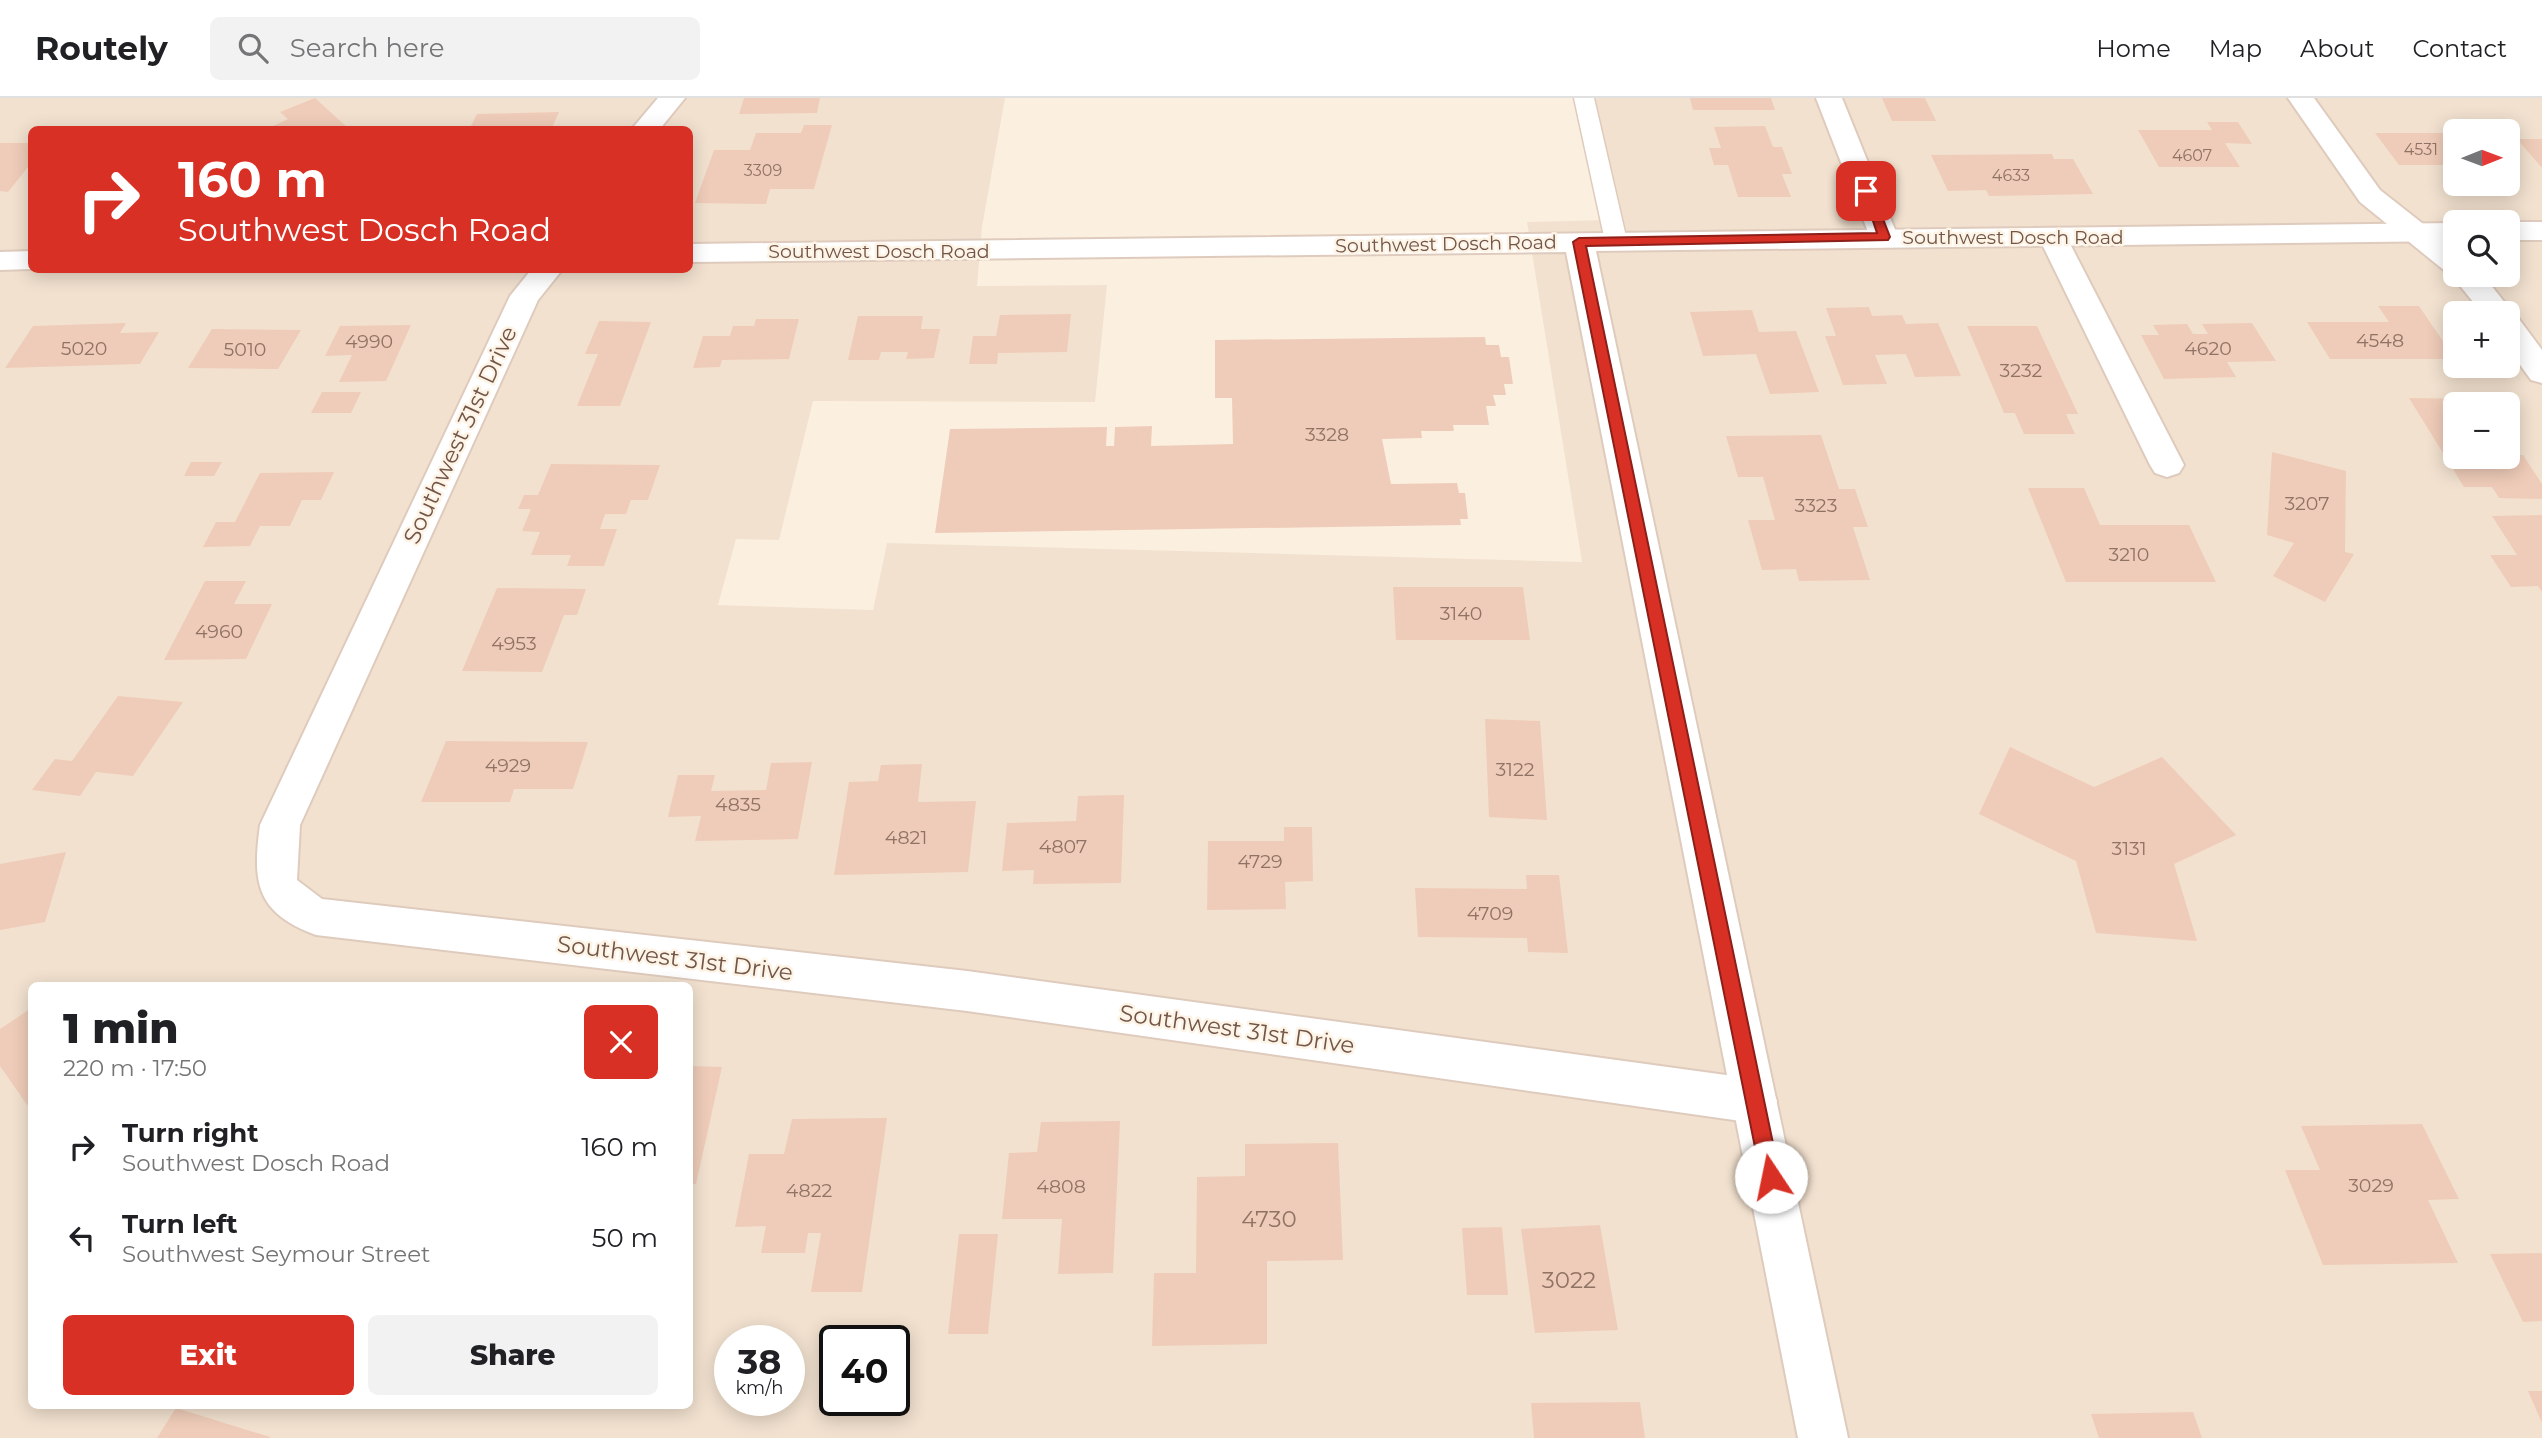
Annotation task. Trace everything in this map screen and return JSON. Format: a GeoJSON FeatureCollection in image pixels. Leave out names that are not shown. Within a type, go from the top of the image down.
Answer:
{"type":"FeatureCollection","features":[{"type":"Feature","properties":{"kind":"street"},"geometry":{"type":"LineString","coordinates":[[648,126],[672,98]]}},
{"type":"Feature","properties":{"kind":"street"},"geometry":{"type":"LineString","coordinates":[[1829,98],[1884,237]]}},
{"type":"Feature","properties":{"kind":"street"},"geometry":{"type":"LineString","coordinates":[[2301,98],[2370,196],[2443,254]]}},
{"type":"Feature","properties":{"kind":"street"},"geometry":{"type":"LineString","coordinates":[[2520,231],[2542,231]]}},
{"type":"Feature","properties":{"kind":"street","name":"Southwest Dosch Road"},"geometry":{"type":"LineString","coordinates":[[693,253],[2443,232]]}},
{"type":"Feature","properties":{"kind":"street"},"geometry":{"type":"LineString","coordinates":[[2053,238],[2167,465]]}},
{"type":"Feature","properties":{"kind":"street"},"geometry":{"type":"LineString","coordinates":[[1597,242],[1755,1101],[1823,1438]]}},
{"type":"Feature","properties":{"kind":"street"},"geometry":{"type":"LineString","coordinates":[[0,261],[28,260]]}},
{"type":"Feature","properties":{"kind":"street","name":"Southwest 31st Drive"},"geometry":{"type":"LineString","coordinates":[[544,273],[524,296],[280,825],[275,862],[277,887],[292,905],[316,917],[967,991],[1755,1101]]}},
{"type":"Feature","properties":{"kind":"street"},"geometry":{"type":"LineString","coordinates":[[2477,287],[2488,301]]}},
{"type":"Feature","properties":{"kind":"street"},"geometry":{"type":"LineString","coordinates":[[2520,342],[2542,372]]}},
{"type":"Feature","properties":{"kind":"lane"},"geometry":{"type":"LineString","coordinates":[[1584,98],[1597,242]]}},
{"type":"Feature","properties":{"kind":"shaded area"},"geometry":{"type":"Polygon","coordinates":[[[0,98],[1005,98],[982,227],[977,286],[1107,285],[1095,402],[813,401],[779,540],[736,539],[718,605],[873,610],[887,543],[1582,562],[1527,222],[1607,220],[1581,98],[2542,98],[2542,1438],[0,1438],[0,98]]]}},
{"type":"Feature","properties":{"kind":"building"},"geometry":{"type":"Polygon","coordinates":[[[315,98],[346,126],[273,126],[288,119],[280,112],[315,98]]]}},
{"type":"Feature","properties":{"kind":"building"},"geometry":{"type":"Polygon","coordinates":[[[744,98],[820,98],[817,113],[739,114],[744,98]]]}},
{"type":"Feature","properties":{"kind":"building"},"geometry":{"type":"Polygon","coordinates":[[[1690,98],[1771,98],[1775,110],[1693,110],[1690,98]]]}},
{"type":"Feature","properties":{"kind":"building"},"geometry":{"type":"Polygon","coordinates":[[[1882,98],[1925,98],[1936,121],[1892,121],[1882,98]]]}},
{"type":"Feature","properties":{"kind":"building"},"geometry":{"type":"Polygon","coordinates":[[[559,112],[553,126],[471,126],[477,114],[559,112]]]}},
{"type":"Feature","properties":{"kind":"building"},"geometry":{"type":"Polygon","coordinates":[[[2207,122],[2238,122],[2252,144],[2225,143],[2240,167],[2159,167],[2138,130],[2212,130],[2207,122]]]}},
{"type":"Feature","properties":{"kind":"building"},"geometry":{"type":"Polygon","coordinates":[[[804,125],[832,125],[814,189],[770,189],[766,204],[695,203],[714,150],[750,150],[756,133],[801,133],[804,125]]]}},
{"type":"Feature","properties":{"kind":"building"},"geometry":{"type":"Polygon","coordinates":[[[1765,126],[1773,147],[1782,147],[1792,174],[1782,174],[1791,197],[1738,197],[1728,165],[1714,165],[1709,148],[1721,148],[1714,127],[1765,126]]]}},
{"type":"Feature","properties":{"kind":"building"},"geometry":{"type":"Polygon","coordinates":[[[2375,133],[2443,133],[2443,165],[2399,165],[2375,133]]]}},
{"type":"Feature","properties":{"kind":"building"},"geometry":{"type":"Polygon","coordinates":[[[2520,139],[2542,139],[2542,168],[2520,142],[2520,139]]]}},
{"type":"Feature","properties":{"kind":"building"},"geometry":{"type":"Polygon","coordinates":[[[0,143],[28,143],[28,167],[8,192],[0,191],[0,143]]]}},
{"type":"Feature","properties":{"kind":"building"},"geometry":{"type":"Polygon","coordinates":[[[2052,154],[2054,159],[2073,159],[2093,194],[1989,196],[1986,190],[1948,191],[1931,155],[2052,154]]]}},
{"type":"Feature","properties":{"kind":"building"},"geometry":{"type":"Polygon","coordinates":[[[2378,306],[2419,306],[2443,341],[2443,359],[2330,359],[2307,322],[2389,322],[2378,306]]]}},
{"type":"Feature","properties":{"kind":"building"},"geometry":{"type":"Polygon","coordinates":[[[1869,307],[1872,316],[1902,315],[1906,324],[1938,323],[1961,376],[1915,377],[1906,354],[1875,355],[1887,384],[1843,385],[1825,336],[1836,336],[1826,308],[1869,307]]]}},
{"type":"Feature","properties":{"kind":"building"},"geometry":{"type":"Polygon","coordinates":[[[1752,310],[1759,332],[1796,331],[1819,392],[1770,394],[1756,354],[1703,356],[1690,312],[1752,310]]]}},
{"type":"Feature","properties":{"kind":"building"},"geometry":{"type":"Polygon","coordinates":[[[1071,314],[1067,352],[998,353],[997,364],[969,364],[973,336],[996,336],[1000,315],[1071,314]]]}},
{"type":"Feature","properties":{"kind":"building"},"geometry":{"type":"Polygon","coordinates":[[[858,316],[923,316],[921,329],[940,329],[934,358],[906,359],[908,352],[881,352],[879,360],[848,360],[858,316]]]}},
{"type":"Feature","properties":{"kind":"building"},"geometry":{"type":"Polygon","coordinates":[[[756,319],[799,319],[789,359],[722,360],[720,367],[693,368],[703,336],[730,336],[733,326],[754,326],[756,319]]]}},
{"type":"Feature","properties":{"kind":"building"},"geometry":{"type":"Polygon","coordinates":[[[599,321],[651,322],[620,406],[577,406],[598,354],[585,354],[599,321]]]}},
{"type":"Feature","properties":{"kind":"building"},"geometry":{"type":"Polygon","coordinates":[[[126,323],[120,333],[159,332],[140,364],[5,368],[33,326],[126,323]]]}},
{"type":"Feature","properties":{"kind":"building"},"geometry":{"type":"Polygon","coordinates":[[[2252,323],[2276,361],[2227,362],[2236,377],[2164,379],[2141,335],[2159,335],[2153,325],[2187,324],[2193,334],[2208,334],[2202,324],[2252,323]]]}},
{"type":"Feature","properties":{"kind":"building"},"geometry":{"type":"Polygon","coordinates":[[[411,325],[386,381],[339,382],[352,355],[325,356],[340,326],[411,325]]]}},
{"type":"Feature","properties":{"kind":"building"},"geometry":{"type":"Polygon","coordinates":[[[1967,326],[2037,326],[2078,414],[2066,414],[2075,434],[2024,434],[2015,413],[2004,413],[1967,326]]]}},
{"type":"Feature","properties":{"kind":"building"},"geometry":{"type":"Polygon","coordinates":[[[212,329],[301,330],[278,369],[188,368],[212,329]]]}},
{"type":"Feature","properties":{"kind":"building"},"geometry":{"type":"Polygon","coordinates":[[[1485,337],[1486,345],[1499,345],[1501,357],[1509,357],[1513,384],[1504,384],[1506,395],[1493,395],[1496,406],[1486,406],[1489,425],[1453,425],[1454,431],[1421,431],[1422,438],[1382,439],[1391,484],[1457,483],[1459,493],[1465,493],[1468,519],[1460,519],[1461,525],[935,533],[950,429],[1107,427],[1106,446],[1114,446],[1115,427],[1152,426],[1151,446],[1233,444],[1232,398],[1215,398],[1215,340],[1485,337]]]}},
{"type":"Feature","properties":{"kind":"building"},"geometry":{"type":"Polygon","coordinates":[[[322,392],[361,392],[351,413],[311,413],[322,392]]]}},
{"type":"Feature","properties":{"kind":"building"},"geometry":{"type":"Polygon","coordinates":[[[2409,398],[2443,399],[2443,453],[2409,398]]]}},
{"type":"Feature","properties":{"kind":"building"},"geometry":{"type":"Polygon","coordinates":[[[1821,435],[1839,489],[1855,489],[1868,527],[1853,527],[1870,580],[1799,581],[1796,569],[1762,570],[1748,520],[1775,520],[1763,477],[1738,477],[1726,436],[1821,435]]]}},
{"type":"Feature","properties":{"kind":"building"},"geometry":{"type":"Polygon","coordinates":[[[2272,452],[2346,471],[2345,552],[2354,554],[2325,602],[2273,576],[2294,543],[2267,535],[2272,452]]]}},
{"type":"Feature","properties":{"kind":"building"},"geometry":{"type":"Polygon","coordinates":[[[2520,455],[2523,455],[2542,484],[2542,499],[2499,498],[2492,487],[2464,487],[2453,469],[2520,469],[2520,455]]]}},
{"type":"Feature","properties":{"kind":"building"},"geometry":{"type":"Polygon","coordinates":[[[191,462],[222,462],[214,476],[184,476],[191,462]]]}},
{"type":"Feature","properties":{"kind":"building"},"geometry":{"type":"Polygon","coordinates":[[[551,464],[660,465],[648,500],[631,500],[626,514],[605,514],[600,529],[617,529],[604,566],[567,566],[571,555],[531,555],[540,532],[522,531],[531,509],[518,509],[524,495],[538,495],[551,464]]]}},
{"type":"Feature","properties":{"kind":"building"},"geometry":{"type":"Polygon","coordinates":[[[334,472],[321,500],[302,500],[290,526],[260,526],[250,546],[203,547],[216,522],[235,522],[260,473],[334,472]]]}},
{"type":"Feature","properties":{"kind":"building"},"geometry":{"type":"Polygon","coordinates":[[[2028,488],[2084,488],[2100,525],[2189,525],[2216,582],[2066,582],[2028,488]]]}},
{"type":"Feature","properties":{"kind":"building"},"geometry":{"type":"Polygon","coordinates":[[[2542,515],[2542,592],[2538,586],[2511,587],[2490,555],[2517,555],[2492,516],[2542,515]]]}},
{"type":"Feature","properties":{"kind":"building"},"geometry":{"type":"Polygon","coordinates":[[[205,581],[246,581],[234,604],[272,604],[246,659],[164,660],[205,581]]]}},
{"type":"Feature","properties":{"kind":"building"},"geometry":{"type":"Polygon","coordinates":[[[1393,587],[1523,587],[1530,640],[1396,640],[1393,587]]]}},
{"type":"Feature","properties":{"kind":"building"},"geometry":{"type":"Polygon","coordinates":[[[497,588],[586,589],[577,615],[564,615],[542,672],[462,671],[497,588]]]}},
{"type":"Feature","properties":{"kind":"building"},"geometry":{"type":"Polygon","coordinates":[[[118,696],[183,702],[133,776],[96,772],[80,796],[32,790],[55,759],[72,761],[118,696]]]}},
{"type":"Feature","properties":{"kind":"building"},"geometry":{"type":"Polygon","coordinates":[[[1485,719],[1540,721],[1547,820],[1489,817],[1485,719]]]}},
{"type":"Feature","properties":{"kind":"building"},"geometry":{"type":"Polygon","coordinates":[[[446,741],[588,742],[573,789],[514,789],[510,802],[421,802],[446,741]]]}},
{"type":"Feature","properties":{"kind":"building"},"geometry":{"type":"Polygon","coordinates":[[[2010,747],[2094,787],[2162,757],[2236,835],[2174,864],[2197,941],[2096,933],[2076,861],[1979,814],[2010,747]]]}},
{"type":"Feature","properties":{"kind":"building"},"geometry":{"type":"Polygon","coordinates":[[[812,762],[798,839],[695,841],[701,816],[668,817],[678,775],[715,775],[711,791],[766,790],[771,763],[812,762]]]}},
{"type":"Feature","properties":{"kind":"building"},"geometry":{"type":"Polygon","coordinates":[[[922,764],[918,802],[976,801],[968,872],[834,875],[849,782],[878,781],[881,765],[922,764]]]}},
{"type":"Feature","properties":{"kind":"building"},"geometry":{"type":"Polygon","coordinates":[[[1124,795],[1121,883],[1033,884],[1034,870],[1002,871],[1007,823],[1076,821],[1078,796],[1124,795]]]}},
{"type":"Feature","properties":{"kind":"building"},"geometry":{"type":"Polygon","coordinates":[[[1284,827],[1312,827],[1313,881],[1285,882],[1286,909],[1207,910],[1208,841],[1284,841],[1284,827]]]}},
{"type":"Feature","properties":{"kind":"building"},"geometry":{"type":"Polygon","coordinates":[[[66,852],[45,922],[0,930],[0,864],[66,852]]]}},
{"type":"Feature","properties":{"kind":"building"},"geometry":{"type":"Polygon","coordinates":[[[1526,875],[1559,875],[1568,953],[1528,952],[1527,938],[1418,937],[1415,888],[1527,889],[1526,875]]]}},
{"type":"Feature","properties":{"kind":"building"},"geometry":{"type":"Polygon","coordinates":[[[28,1010],[28,1106],[0,1066],[0,1029],[28,1010]]]}},
{"type":"Feature","properties":{"kind":"building"},"geometry":{"type":"Polygon","coordinates":[[[693,1066],[722,1067],[696,1184],[693,1184],[693,1066]]]}},
{"type":"Feature","properties":{"kind":"building"},"geometry":{"type":"Polygon","coordinates":[[[887,1118],[862,1292],[811,1292],[821,1233],[808,1233],[805,1253],[761,1253],[766,1226],[735,1227],[749,1154],[784,1154],[792,1119],[887,1118]]]}},
{"type":"Feature","properties":{"kind":"building"},"geometry":{"type":"Polygon","coordinates":[[[1120,1121],[1113,1273],[1058,1274],[1062,1219],[1002,1219],[1009,1153],[1037,1152],[1041,1122],[1120,1121]]]}},
{"type":"Feature","properties":{"kind":"building"},"geometry":{"type":"Polygon","coordinates":[[[2422,1124],[2459,1199],[2428,1200],[2458,1263],[2323,1265],[2285,1170],[2320,1170],[2301,1126],[2422,1124]]]}},
{"type":"Feature","properties":{"kind":"building"},"geometry":{"type":"Polygon","coordinates":[[[1338,1143],[1343,1260],[1267,1261],[1267,1344],[1152,1346],[1154,1273],[1196,1273],[1197,1177],[1245,1176],[1245,1144],[1338,1143]]]}},
{"type":"Feature","properties":{"kind":"building"},"geometry":{"type":"Polygon","coordinates":[[[1600,1225],[1618,1330],[1535,1333],[1521,1229],[1600,1225]]]}},
{"type":"Feature","properties":{"kind":"building"},"geometry":{"type":"Polygon","coordinates":[[[1502,1227],[1508,1295],[1467,1295],[1462,1228],[1502,1227]]]}},
{"type":"Feature","properties":{"kind":"building"},"geometry":{"type":"Polygon","coordinates":[[[959,1234],[998,1234],[988,1334],[948,1334],[959,1234]]]}},
{"type":"Feature","properties":{"kind":"building"},"geometry":{"type":"Polygon","coordinates":[[[2542,1253],[2542,1321],[2523,1322],[2490,1254],[2542,1253]]]}},
{"type":"Feature","properties":{"kind":"building"},"geometry":{"type":"Polygon","coordinates":[[[2528,1391],[2542,1391],[2542,1423],[2528,1391]]]}},
{"type":"Feature","properties":{"kind":"building"},"geometry":{"type":"Polygon","coordinates":[[[1640,1402],[1645,1438],[1534,1438],[1531,1403],[1640,1402]]]}},
{"type":"Feature","properties":{"kind":"building"},"geometry":{"type":"Polygon","coordinates":[[[175,1409],[270,1437],[270,1438],[157,1438],[175,1409]]]}},
{"type":"Feature","properties":{"kind":"building"},"geometry":{"type":"Polygon","coordinates":[[[2193,1412],[2202,1438],[2099,1438],[2091,1414],[2193,1412]]]}},
{"type":"Feature","properties":{"kind":"route"},"geometry":{"type":"LineString","coordinates":[[1771,1177],[1579,242],[1884,237],[1866,191]]}}]}
